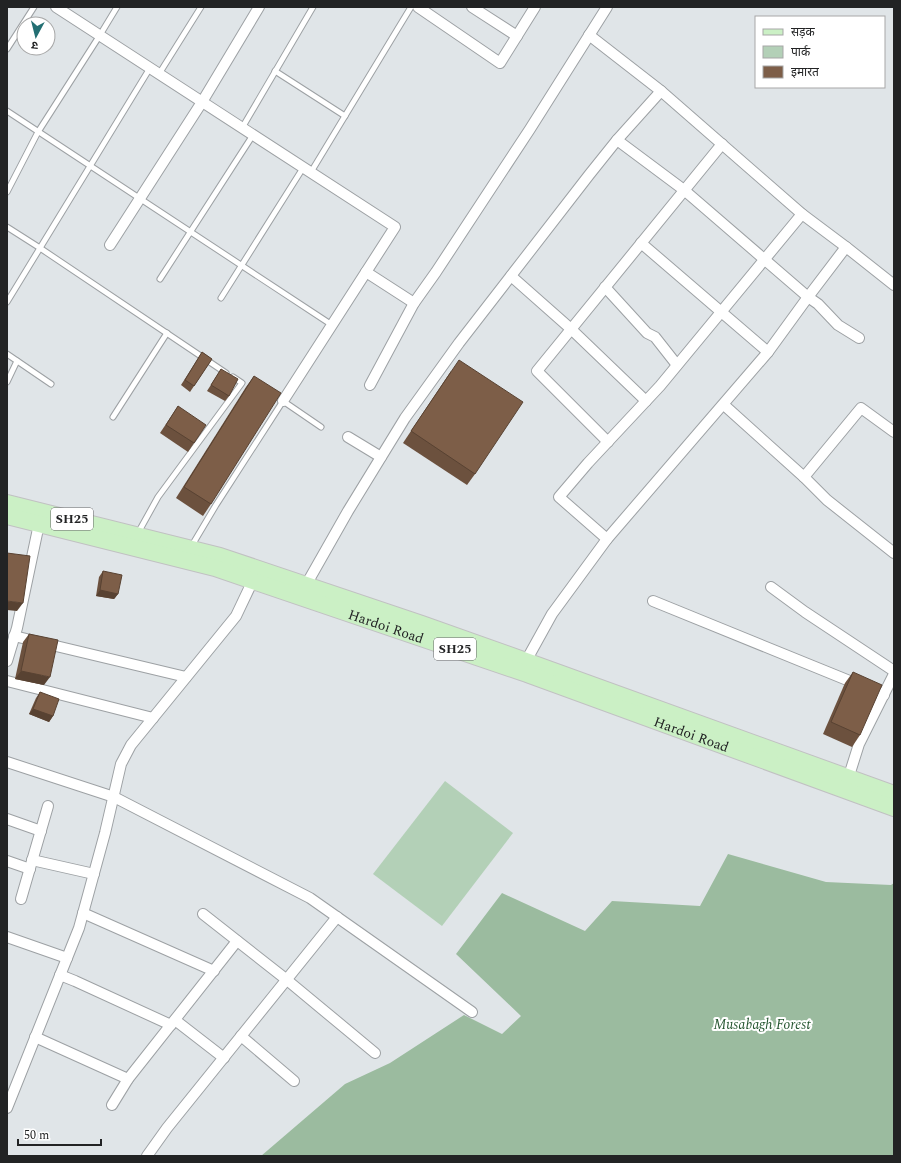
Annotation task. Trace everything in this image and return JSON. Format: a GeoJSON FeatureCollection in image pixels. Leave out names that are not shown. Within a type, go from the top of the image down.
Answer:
{"type":"FeatureCollection","features":[{"type":"Feature","properties":{"kind":"main road","name":"Hardoi Road"},"geometry":{"type":"LineString","coordinates":[[7,503],[137,535],[187,554],[214,568],[306,585],[500,658],[847,784],[894,794]]}},
{"type":"Feature","properties":{"kind":"main road","name":"Hardoi Road"},"geometry":{"type":"LineString","coordinates":[[7,516],[39,524],[187,554]]}},
{"type":"Feature","properties":{"kind":"main road","name":"Hardoi Road"},"geometry":{"type":"LineString","coordinates":[[256,575],[500,658],[526,660],[847,784],[894,808]]}},
{"type":"Feature","properties":{"kind":"street"},"geometry":{"type":"LineString","coordinates":[[56,7],[395,227],[283,401]]}},
{"type":"Feature","properties":{"kind":"street"},"geometry":{"type":"LineString","coordinates":[[110,245],[202,102],[259,7]]}},
{"type":"Feature","properties":{"kind":"street"},"geometry":{"type":"LineString","coordinates":[[418,7],[500,63],[536,7]]}},
{"type":"Feature","properties":{"kind":"street"},"geometry":{"type":"LineString","coordinates":[[472,7],[517,36]]}},
{"type":"Feature","properties":{"kind":"street"},"geometry":{"type":"LineString","coordinates":[[370,385],[414,303],[526,136],[607,7]]}},
{"type":"Feature","properties":{"kind":"street"},"geometry":{"type":"LineString","coordinates":[[589,35],[661,92],[802,214],[894,285]]}},
{"type":"Feature","properties":{"kind":"street"},"geometry":{"type":"LineString","coordinates":[[306,585],[348,510],[405,418],[452,360],[511,276],[589,175],[617,140],[661,92]]}},
{"type":"Feature","properties":{"kind":"street"},"geometry":{"type":"LineString","coordinates":[[617,140],[684,190],[764,260],[818,304],[838,325],[859,338]]}},
{"type":"Feature","properties":{"kind":"street"},"geometry":{"type":"LineString","coordinates":[[608,442],[537,371],[722,144]]}},
{"type":"Feature","properties":{"kind":"street"},"geometry":{"type":"LineString","coordinates":[[607,539],[559,497],[677,365],[802,214]]}},
{"type":"Feature","properties":{"kind":"street"},"geometry":{"type":"LineString","coordinates":[[641,243],[768,352]]}},
{"type":"Feature","properties":{"kind":"street"},"geometry":{"type":"LineString","coordinates":[[526,660],[552,614],[607,539],[724,405],[768,352],[846,247]]}},
{"type":"Feature","properties":{"kind":"street"},"geometry":{"type":"LineString","coordinates":[[366,272],[414,303]]}},
{"type":"Feature","properties":{"kind":"street"},"geometry":{"type":"LineString","coordinates":[[511,276],[571,329],[646,401]]}},
{"type":"Feature","properties":{"kind":"street"},"geometry":{"type":"LineString","coordinates":[[604,287],[647,333],[654,337],[677,365]]}},
{"type":"Feature","properties":{"kind":"street"},"geometry":{"type":"LineString","coordinates":[[724,405],[804,476],[827,500],[894,553]]}},
{"type":"Feature","properties":{"kind":"street"},"geometry":{"type":"LineString","coordinates":[[804,476],[861,408],[894,432]]}},
{"type":"Feature","properties":{"kind":"street"},"geometry":{"type":"LineString","coordinates":[[348,437],[381,456]]}},
{"type":"Feature","properties":{"kind":"street"},"geometry":{"type":"LineString","coordinates":[[7,661],[39,524]]}},
{"type":"Feature","properties":{"kind":"street"},"geometry":{"type":"LineString","coordinates":[[7,1108],[67,958],[83,913],[105,833],[121,764],[131,745],[236,616],[256,575]]}},
{"type":"Feature","properties":{"kind":"street"},"geometry":{"type":"LineString","coordinates":[[771,587],[822,624],[894,671]]}},
{"type":"Feature","properties":{"kind":"street"},"geometry":{"type":"LineString","coordinates":[[653,601],[884,695]]}},
{"type":"Feature","properties":{"kind":"street"},"geometry":{"type":"LineString","coordinates":[[14,636],[186,676]]}},
{"type":"Feature","properties":{"kind":"street"},"geometry":{"type":"LineString","coordinates":[[847,784],[859,744],[894,674]]}},
{"type":"Feature","properties":{"kind":"street"},"geometry":{"type":"LineString","coordinates":[[7,681],[153,718]]}},
{"type":"Feature","properties":{"kind":"street"},"geometry":{"type":"LineString","coordinates":[[7,762],[114,797],[310,898],[472,1012]]}},
{"type":"Feature","properties":{"kind":"street"},"geometry":{"type":"LineString","coordinates":[[21,899],[48,806]]}},
{"type":"Feature","properties":{"kind":"street"},"geometry":{"type":"LineString","coordinates":[[7,819],[41,831]]}},
{"type":"Feature","properties":{"kind":"street"},"geometry":{"type":"LineString","coordinates":[[7,861],[94,874]]}},
{"type":"Feature","properties":{"kind":"street"},"geometry":{"type":"LineString","coordinates":[[83,913],[214,971]]}},
{"type":"Feature","properties":{"kind":"street"},"geometry":{"type":"LineString","coordinates":[[202,914],[287,980],[375,1053]]}},
{"type":"Feature","properties":{"kind":"street"},"geometry":{"type":"LineString","coordinates":[[147,1156],[167,1128],[337,917]]}},
{"type":"Feature","properties":{"kind":"street"},"geometry":{"type":"LineString","coordinates":[[7,937],[67,958]]}},
{"type":"Feature","properties":{"kind":"street"},"geometry":{"type":"LineString","coordinates":[[112,1105],[128,1079],[237,941]]}},
{"type":"Feature","properties":{"kind":"street"},"geometry":{"type":"LineString","coordinates":[[60,975],[173,1022],[224,1058]]}},
{"type":"Feature","properties":{"kind":"street"},"geometry":{"type":"LineString","coordinates":[[241,1036],[294,1081]]}},
{"type":"Feature","properties":{"kind":"street"},"geometry":{"type":"LineString","coordinates":[[35,1037],[128,1079]]}},
{"type":"Feature","properties":{"kind":"lane"},"geometry":{"type":"LineString","coordinates":[[7,49],[34,7]]}},
{"type":"Feature","properties":{"kind":"lane"},"geometry":{"type":"LineString","coordinates":[[7,192],[38,132],[100,35],[116,7]]}},
{"type":"Feature","properties":{"kind":"lane"},"geometry":{"type":"LineString","coordinates":[[159,74],[201,7]]}},
{"type":"Feature","properties":{"kind":"lane"},"geometry":{"type":"LineString","coordinates":[[242,128],[313,7]]}},
{"type":"Feature","properties":{"kind":"lane"},"geometry":{"type":"LineString","coordinates":[[221,298],[345,116],[411,7]]}},
{"type":"Feature","properties":{"kind":"lane"},"geometry":{"type":"LineString","coordinates":[[7,302],[150,68]]}},
{"type":"Feature","properties":{"kind":"lane"},"geometry":{"type":"LineString","coordinates":[[276,72],[345,116]]}},
{"type":"Feature","properties":{"kind":"lane"},"geometry":{"type":"LineString","coordinates":[[7,111],[332,325]]}},
{"type":"Feature","properties":{"kind":"lane"},"geometry":{"type":"LineString","coordinates":[[160,279],[253,135]]}},
{"type":"Feature","properties":{"kind":"lane"},"geometry":{"type":"LineString","coordinates":[[7,227],[242,383],[158,497],[137,535]]}},
{"type":"Feature","properties":{"kind":"lane"},"geometry":{"type":"LineString","coordinates":[[113,417],[167,333]]}},
{"type":"Feature","properties":{"kind":"lane"},"geometry":{"type":"LineString","coordinates":[[7,354],[51,384]]}},
{"type":"Feature","properties":{"kind":"lane"},"geometry":{"type":"LineString","coordinates":[[7,382],[17,361]]}},
{"type":"Feature","properties":{"kind":"lane"},"geometry":{"type":"LineString","coordinates":[[187,554],[283,401],[321,427]]}},
{"type":"Feature","properties":{"kind":"green space"},"geometry":{"type":"Polygon","coordinates":[[[445,781],[513,833],[442,926],[373,874],[445,781]]]}},
{"type":"Feature","properties":{"kind":"green space","name":"Musabagh Forest"},"geometry":{"type":"Polygon","coordinates":[[[728,854],[826,882],[891,885],[894,883],[894,1156],[261,1156],[345,1084],[390,1063],[464,1015],[502,1034],[521,1016],[456,954],[502,893],[585,931],[612,901],[700,906],[728,854]]]}},
{"type":"Feature","properties":{"kind":"building"},"geometry":{"type":"Polygon","coordinates":[[[202,352],[212,359],[194,386],[185,380],[202,352]]]}},
{"type":"Feature","properties":{"kind":"building"},"geometry":{"type":"Polygon","coordinates":[[[459,360],[523,402],[475,474],[411,431],[459,360]]]}},
{"type":"Feature","properties":{"kind":"building"},"geometry":{"type":"Polygon","coordinates":[[[221,369],[238,379],[229,396],[211,385],[221,369]]]}},
{"type":"Feature","properties":{"kind":"building"},"geometry":{"type":"Polygon","coordinates":[[[254,376],[281,393],[211,504],[184,487],[254,376]]]}},
{"type":"Feature","properties":{"kind":"building"},"geometry":{"type":"Polygon","coordinates":[[[178,406],[206,425],[194,443],[166,425],[178,406]]]}},
{"type":"Feature","properties":{"kind":"building"},"geometry":{"type":"Polygon","coordinates":[[[7,553],[30,556],[23,603],[7,601],[7,553]]]}},
{"type":"Feature","properties":{"kind":"building"},"geometry":{"type":"Polygon","coordinates":[[[103,571],[122,575],[118,594],[100,590],[103,571]]]}},
{"type":"Feature","properties":{"kind":"building"},"geometry":{"type":"Polygon","coordinates":[[[29,634],[58,640],[50,677],[21,671],[29,634]]]}},
{"type":"Feature","properties":{"kind":"building"},"geometry":{"type":"Polygon","coordinates":[[[853,672],[882,685],[860,735],[831,722],[853,672]]]}},
{"type":"Feature","properties":{"kind":"building"},"geometry":{"type":"Polygon","coordinates":[[[40,692],[59,699],[53,716],[33,709],[40,692]]]}}]}
